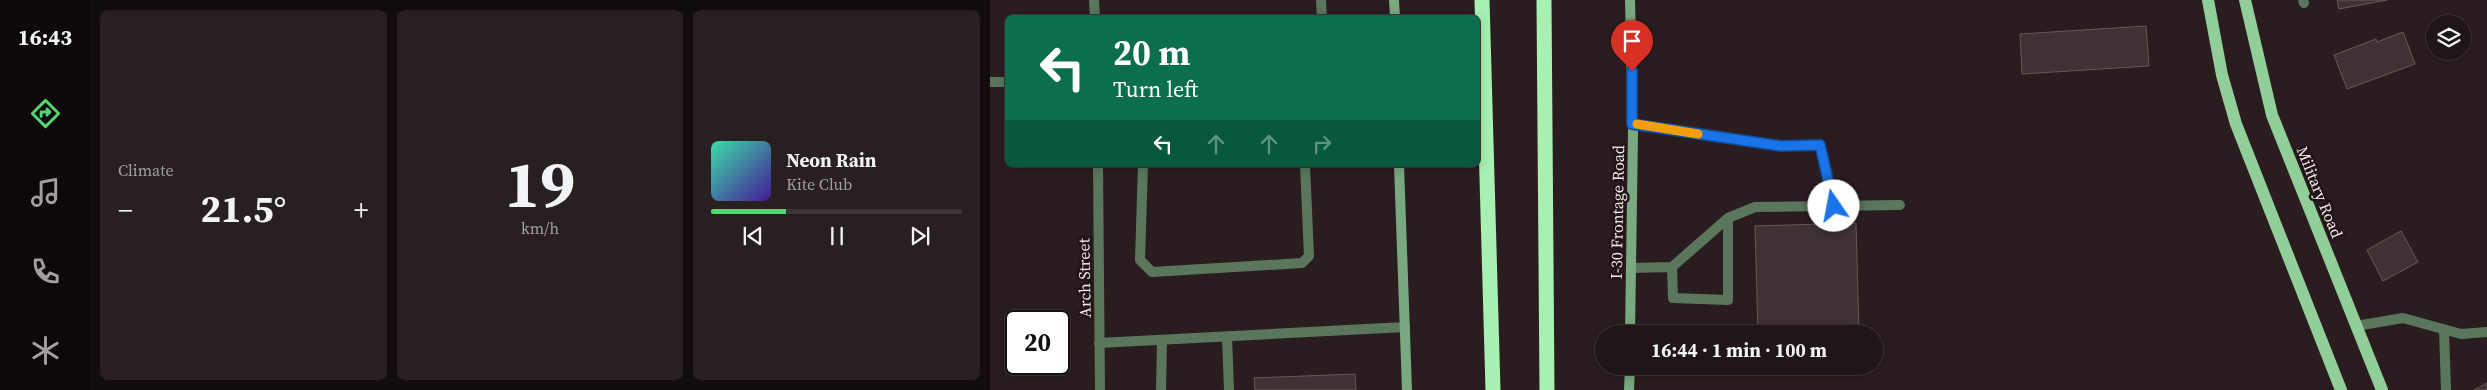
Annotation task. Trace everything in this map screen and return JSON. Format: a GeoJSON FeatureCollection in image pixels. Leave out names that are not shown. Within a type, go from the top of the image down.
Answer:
{"type":"FeatureCollection","features":[{"type":"Feature","properties":{"kind":"highway"},"geometry":{"type":"LineString","coordinates":[[1482,0],[1493,390]]}},
{"type":"Feature","properties":{"kind":"highway"},"geometry":{"type":"LineString","coordinates":[[1544,0],[1547,390]]}},
{"type":"Feature","properties":{"kind":"main road"},"geometry":{"type":"LineString","coordinates":[[1394,0],[1395,15]]}},
{"type":"Feature","properties":{"kind":"main road","name":"I-30 Frontage Road"},"geometry":{"type":"LineString","coordinates":[[1630,0],[1632,124],[1630,325]]}},
{"type":"Feature","properties":{"kind":"main road"},"geometry":{"type":"LineString","coordinates":[[2208,0],[2222,75],[2236,124],[2341,390]]}},
{"type":"Feature","properties":{"kind":"main road","name":"Military Road"},"geometry":{"type":"LineString","coordinates":[[2245,0],[2272,115],[2382,390]]}},
{"type":"Feature","properties":{"kind":"main road"},"geometry":{"type":"LineString","coordinates":[[1399,167],[1407,390]]}},
{"type":"Feature","properties":{"kind":"main road"},"geometry":{"type":"LineString","coordinates":[[1630,375],[1630,390]]}},
{"type":"Feature","properties":{"kind":"street"},"geometry":{"type":"LineString","coordinates":[[1094,0],[1095,15]]}},
{"type":"Feature","properties":{"kind":"street"},"geometry":{"type":"LineString","coordinates":[[1321,0],[1322,15]]}},
{"type":"Feature","properties":{"kind":"street"},"geometry":{"type":"LineString","coordinates":[[990,82],[1005,82]]}},
{"type":"Feature","properties":{"kind":"street"},"geometry":{"type":"LineString","coordinates":[[1632,124],[1781,146],[1820,145],[1834,206]]}},
{"type":"Feature","properties":{"kind":"street","name":"Arch Street"},"geometry":{"type":"LineString","coordinates":[[1098,167],[1100,390]]}},
{"type":"Feature","properties":{"kind":"street"},"geometry":{"type":"LineString","coordinates":[[1143,167],[1140,260],[1152,272],[1302,263],[1309,256],[1305,167]]}},
{"type":"Feature","properties":{"kind":"street"},"geometry":{"type":"LineString","coordinates":[[1631,268],[1672,267],[1728,218],[1755,207],[1900,205]]}},
{"type":"Feature","properties":{"kind":"street"},"geometry":{"type":"LineString","coordinates":[[1672,267],[1673,298],[1728,300],[1728,218]]}},
{"type":"Feature","properties":{"kind":"street"},"geometry":{"type":"LineString","coordinates":[[2356,326],[2403,318],[2461,334],[2487,332]]}},
{"type":"Feature","properties":{"kind":"street"},"geometry":{"type":"LineString","coordinates":[[1099,343],[1404,326]]}},
{"type":"Feature","properties":{"kind":"street"},"geometry":{"type":"LineString","coordinates":[[2444,330],[2446,390]]}},
{"type":"Feature","properties":{"kind":"street"},"geometry":{"type":"LineString","coordinates":[[1227,336],[1230,390]]}},
{"type":"Feature","properties":{"kind":"street"},"geometry":{"type":"LineString","coordinates":[[1161,390],[1162,340]]}},
{"type":"Feature","properties":{"kind":"building"},"geometry":{"type":"Polygon","coordinates":[[[2337,0],[2387,0],[2339,9],[2337,0]]]}},
{"type":"Feature","properties":{"kind":"building"},"geometry":{"type":"Polygon","coordinates":[[[2146,26],[2149,66],[2022,74],[2020,34],[2146,26]]]}},
{"type":"Feature","properties":{"kind":"building"},"geometry":{"type":"Polygon","coordinates":[[[2403,32],[2415,64],[2347,89],[2334,55],[2376,39],[2377,42],[2403,32]]]}},
{"type":"Feature","properties":{"kind":"building"},"geometry":{"type":"Polygon","coordinates":[[[1856,223],[1859,325],[1758,325],[1755,226],[1856,223]]]}},
{"type":"Feature","properties":{"kind":"building"},"geometry":{"type":"Polygon","coordinates":[[[2401,231],[2418,262],[2383,281],[2367,250],[2401,231]]]}},
{"type":"Feature","properties":{"kind":"building"},"geometry":{"type":"Polygon","coordinates":[[[1355,374],[1356,390],[1255,390],[1254,378],[1355,374]]]}},
{"type":"Feature","properties":{"kind":"building"},"geometry":{"type":"Polygon","coordinates":[[[2487,383],[2487,390],[2474,390],[2487,383]]]}},
{"type":"Feature","properties":{"kind":"slow traffic"},"geometry":{"type":"LineString","coordinates":[[1637,124],[1698,134]]}},
{"type":"Feature","properties":{"kind":"route"},"geometry":{"type":"LineString","coordinates":[[1632,71],[1632,124],[1781,146],[1820,145],[1834,206]]}}]}
